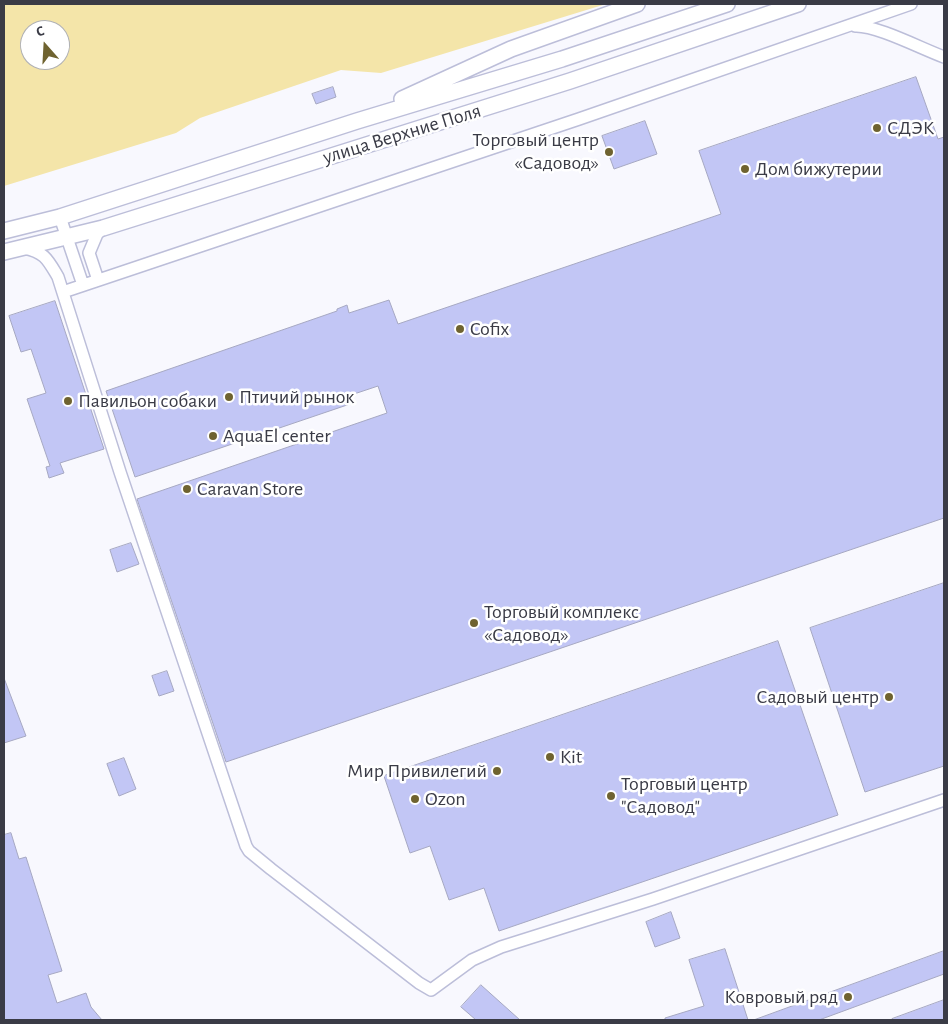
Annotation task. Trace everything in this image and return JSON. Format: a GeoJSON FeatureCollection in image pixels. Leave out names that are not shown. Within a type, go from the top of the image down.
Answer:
{"type":"FeatureCollection","features":[{"type":"Feature","properties":{"kind":"main road"},"geometry":{"type":"LineString","coordinates":[[357,121],[504,52],[637,4]]}},
{"type":"Feature","properties":{"kind":"main road","name":"улица Верхние Поля"},"geometry":{"type":"LineString","coordinates":[[4,230],[60,217],[357,121],[562,60],[727,4]]}},
{"type":"Feature","properties":{"kind":"main road","name":"улица Верхние Поля"},"geometry":{"type":"LineString","coordinates":[[4,252],[104,228],[570,81],[798,4]]}},
{"type":"Feature","properties":{"kind":"street"},"geometry":{"type":"LineString","coordinates":[[63,292],[916,4]]}},
{"type":"Feature","properties":{"kind":"street"},"geometry":{"type":"LineString","coordinates":[[847,27],[863,26],[944,57]]}},
{"type":"Feature","properties":{"kind":"street"},"geometry":{"type":"LineString","coordinates":[[60,217],[83,285]]}},
{"type":"Feature","properties":{"kind":"street"},"geometry":{"type":"LineString","coordinates":[[98,280],[89,253],[96,234],[104,228]]}},
{"type":"Feature","properties":{"kind":"street"},"geometry":{"type":"LineString","coordinates":[[22,248],[38,251],[46,258],[58,277],[120,472],[246,846],[249,851],[271,869],[419,983],[431,990],[472,960],[501,947],[652,899],[944,800]]}},
{"type":"Feature","properties":{"kind":"shaded area"},"geometry":{"type":"Polygon","coordinates":[[[4,4],[606,4],[381,73],[341,70],[200,118],[176,133],[4,186],[4,4]]]}},
{"type":"Feature","properties":{"kind":"building"},"geometry":{"type":"Polygon","coordinates":[[[916,77],[938,139],[944,137],[944,518],[226,762],[137,499],[387,413],[378,386],[351,395],[353,403],[135,477],[106,391],[337,311],[337,309],[347,305],[349,313],[389,300],[398,324],[721,214],[699,151],[916,77]]]}},
{"type":"Feature","properties":{"kind":"building"},"geometry":{"type":"Polygon","coordinates":[[[333,87],[336,97],[316,104],[312,94],[333,87]]]}},
{"type":"Feature","properties":{"kind":"building"},"geometry":{"type":"Polygon","coordinates":[[[645,121],[657,154],[614,169],[602,136],[645,121]]]}},
{"type":"Feature","properties":{"kind":"building","name":"Павильон собаки"},"geometry":{"type":"Polygon","coordinates":[[[55,301],[104,449],[60,463],[64,473],[49,478],[46,467],[50,466],[27,399],[46,393],[31,349],[21,352],[9,316],[55,301]]]}},
{"type":"Feature","properties":{"kind":"building"},"geometry":{"type":"Polygon","coordinates":[[[131,543],[139,564],[117,572],[110,550],[131,543]]]}},
{"type":"Feature","properties":{"kind":"building","name":"Садовый центр"},"geometry":{"type":"Polygon","coordinates":[[[944,583],[944,766],[865,792],[810,628],[944,583]]]}},
{"type":"Feature","properties":{"kind":"building","name":"Торговый центр \"Садовод\""},"geometry":{"type":"Polygon","coordinates":[[[778,641],[838,815],[499,931],[484,888],[449,900],[430,846],[410,853],[384,776],[778,641]]]}},
{"type":"Feature","properties":{"kind":"building"},"geometry":{"type":"Polygon","coordinates":[[[167,671],[174,691],[159,696],[152,676],[167,671]]]}},
{"type":"Feature","properties":{"kind":"building"},"geometry":{"type":"Polygon","coordinates":[[[4,678],[26,736],[4,743],[4,678]]]}},
{"type":"Feature","properties":{"kind":"building"},"geometry":{"type":"Polygon","coordinates":[[[124,758],[136,789],[119,796],[107,764],[124,758]]]}},
{"type":"Feature","properties":{"kind":"building"},"geometry":{"type":"Polygon","coordinates":[[[11,833],[19,859],[26,857],[62,971],[48,975],[57,1003],[86,993],[91,1007],[102,1020],[4,1020],[4,835],[11,833]]]}},
{"type":"Feature","properties":{"kind":"building"},"geometry":{"type":"Polygon","coordinates":[[[671,912],[680,938],[655,947],[646,922],[671,912]]]}},
{"type":"Feature","properties":{"kind":"building","name":"Ковровый ряд"},"geometry":{"type":"Polygon","coordinates":[[[725,949],[748,1020],[665,1020],[665,1018],[704,1006],[689,960],[725,949]]]}},
{"type":"Feature","properties":{"kind":"building","name":"Ковровый ряд"},"geometry":{"type":"Polygon","coordinates":[[[944,951],[944,974],[819,1020],[754,1020],[944,951]]]}},
{"type":"Feature","properties":{"kind":"building"},"geometry":{"type":"Polygon","coordinates":[[[481,985],[520,1020],[476,1020],[461,1007],[481,985]]]}},
{"type":"Feature","properties":{"kind":"building"},"geometry":{"type":"Polygon","coordinates":[[[944,1000],[944,1020],[892,1020],[892,1019],[944,1000]]]}},
{"type":"Feature","properties":{"kind":"place","name":"СДЭК"},"geometry":{"type":"Point","coordinates":[877,128]}},
{"type":"Feature","properties":{"kind":"place","name":"Торговый центр «Садовод»"},"geometry":{"type":"Point","coordinates":[609,152]}},
{"type":"Feature","properties":{"kind":"place","name":"Дом бижутерии"},"geometry":{"type":"Point","coordinates":[745,169]}},
{"type":"Feature","properties":{"kind":"place","name":"Cofix"},"geometry":{"type":"Point","coordinates":[460,329]}},
{"type":"Feature","properties":{"kind":"place","name":"Птичий рынок"},"geometry":{"type":"Point","coordinates":[229,397]}},
{"type":"Feature","properties":{"kind":"place","name":"Павильон собаки"},"geometry":{"type":"Point","coordinates":[68,401]}},
{"type":"Feature","properties":{"kind":"place","name":"AquaEl center"},"geometry":{"type":"Point","coordinates":[213,436]}},
{"type":"Feature","properties":{"kind":"place","name":"Caravan Store"},"geometry":{"type":"Point","coordinates":[187,489]}},
{"type":"Feature","properties":{"kind":"place","name":"Торговый комплекс «Садовод»"},"geometry":{"type":"Point","coordinates":[474,623]}},
{"type":"Feature","properties":{"kind":"place","name":"Садовый центр"},"geometry":{"type":"Point","coordinates":[889,697]}},
{"type":"Feature","properties":{"kind":"place","name":"Kit"},"geometry":{"type":"Point","coordinates":[550,757]}},
{"type":"Feature","properties":{"kind":"place","name":"Мир Привилегий"},"geometry":{"type":"Point","coordinates":[497,771]}},
{"type":"Feature","properties":{"kind":"place","name":"Торговый центр \"Садовод\""},"geometry":{"type":"Point","coordinates":[611,796]}},
{"type":"Feature","properties":{"kind":"place","name":"Ozon"},"geometry":{"type":"Point","coordinates":[415,799]}},
{"type":"Feature","properties":{"kind":"place","name":"Ковровый ряд"},"geometry":{"type":"Point","coordinates":[848,997]}}]}
